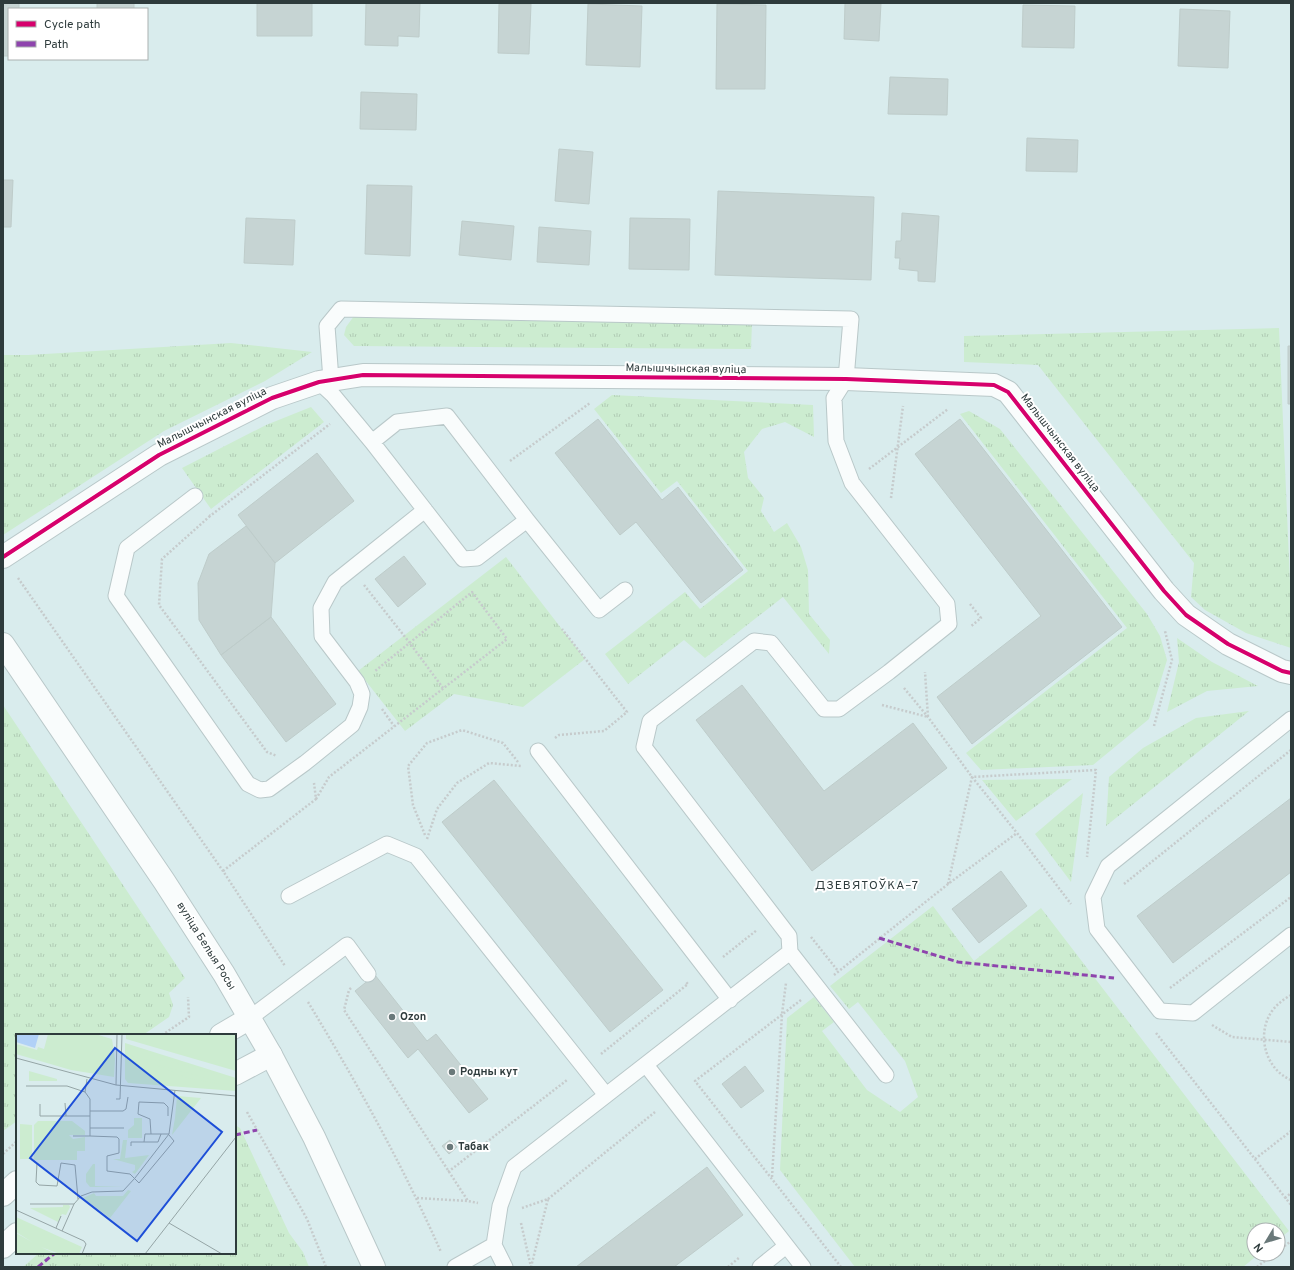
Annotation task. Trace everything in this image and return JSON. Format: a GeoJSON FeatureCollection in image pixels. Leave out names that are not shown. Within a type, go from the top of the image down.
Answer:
{"type":"FeatureCollection","features":[{"type":"Feature","properties":{"kind":"street","name":"Малышчынская вуліца"},"geometry":{"type":"LineString","coordinates":[[3,557],[159,455],[272,398],[325,381],[363,375],[846,379],[994,385],[1008,392],[1164,591],[1186,615],[1228,644],[1282,671],[1291,673]]}},
{"type":"Feature","properties":{"kind":"street","name":"вуліца Белыя Росы"},"geometry":{"type":"LineString","coordinates":[[3,644],[164,881],[224,974],[271,1055],[314,1137],[374,1267]]}},
{"type":"Feature","properties":{"kind":"street"},"geometry":{"type":"LineString","coordinates":[[223,1034],[250,1018]]}},
{"type":"Feature","properties":{"kind":"street"},"geometry":{"type":"LineString","coordinates":[[236,1073],[271,1055]]}},
{"type":"Feature","properties":{"kind":"street"},"geometry":{"type":"LineString","coordinates":[[3,1195],[16,1183]]}},
{"type":"Feature","properties":{"kind":"street"},"geometry":{"type":"LineString","coordinates":[[3,1247],[16,1235]]}},
{"type":"Feature","properties":{"kind":"lane"},"geometry":{"type":"LineString","coordinates":[[527,520],[477,558],[464,559],[372,442],[346,412],[333,395],[325,381],[327,326],[341,309],[851,319],[846,379],[834,398],[836,441],[852,483],[947,604],[949,624],[889,672],[839,709],[824,709],[771,643],[754,641],[650,721],[644,747],[789,936],[790,952],[886,1075]]}},
{"type":"Feature","properties":{"kind":"lane"},"geometry":{"type":"LineString","coordinates":[[372,442],[396,422],[447,416],[599,610],[625,590]]}},
{"type":"Feature","properties":{"kind":"lane"},"geometry":{"type":"LineString","coordinates":[[195,496],[127,548],[116,596],[248,784],[260,790],[269,789],[305,763],[352,724],[360,707],[362,694],[357,682],[322,636],[321,608],[334,582],[425,510]]}},
{"type":"Feature","properties":{"kind":"lane"},"geometry":{"type":"LineString","coordinates":[[1291,719],[1108,866],[1093,897],[1097,929],[1160,1011],[1193,1013],[1291,935]]}},
{"type":"Feature","properties":{"kind":"lane"},"geometry":{"type":"LineString","coordinates":[[538,752],[730,1000]]}},
{"type":"Feature","properties":{"kind":"lane"},"geometry":{"type":"LineString","coordinates":[[289,896],[387,844],[416,856],[606,1095]]}},
{"type":"Feature","properties":{"kind":"lane"},"geometry":{"type":"LineString","coordinates":[[250,1018],[347,945],[368,974]]}},
{"type":"Feature","properties":{"kind":"lane"},"geometry":{"type":"LineString","coordinates":[[505,1267],[494,1245],[500,1206],[514,1167],[790,952]]}},
{"type":"Feature","properties":{"kind":"lane"},"geometry":{"type":"LineString","coordinates":[[646,1065],[803,1267]]}},
{"type":"Feature","properties":{"kind":"lane"},"geometry":{"type":"LineString","coordinates":[[455,1267],[494,1245]]}},
{"type":"Feature","properties":{"kind":"lane"},"geometry":{"type":"LineString","coordinates":[[760,1267],[786,1246]]}},
{"type":"Feature","properties":{"kind":"path"},"geometry":{"type":"LineString","coordinates":[[492,474],[594,400]]}},
{"type":"Feature","properties":{"kind":"path"},"geometry":{"type":"LineString","coordinates":[[852,483],[953,404]]}},
{"type":"Feature","properties":{"kind":"path"},"geometry":{"type":"LineString","coordinates":[[281,758],[267,752],[159,605],[162,559],[210,516],[346,412]]}},
{"type":"Feature","properties":{"kind":"path"},"geometry":{"type":"LineString","coordinates":[[195,496],[210,516]]}},
{"type":"Feature","properties":{"kind":"path"},"geometry":{"type":"LineString","coordinates":[[17,578],[223,871],[296,983],[344,1062],[417,1198],[441,1253]]}},
{"type":"Feature","properties":{"kind":"path"},"geometry":{"type":"LineString","coordinates":[[360,581],[409,642],[443,688]]}},
{"type":"Feature","properties":{"kind":"path"},"geometry":{"type":"LineString","coordinates":[[223,871],[316,799],[329,776],[506,639],[472,592],[409,642],[375,672]]}},
{"type":"Feature","properties":{"kind":"path"},"geometry":{"type":"LineString","coordinates":[[1154,726],[1172,660],[1163,624]]}},
{"type":"Feature","properties":{"kind":"path"},"geometry":{"type":"LineString","coordinates":[[525,772],[521,766],[503,743],[462,730],[427,743],[408,766],[413,806],[427,840],[437,809],[457,783],[489,763],[521,766],[559,735],[604,731],[627,712],[562,629]]}},
{"type":"Feature","properties":{"kind":"path"},"geometry":{"type":"LineString","coordinates":[[925,671],[928,717]]}},
{"type":"Feature","properties":{"kind":"path"},"geometry":{"type":"LineString","coordinates":[[889,672],[928,717],[972,778],[1016,833]]}},
{"type":"Feature","properties":{"kind":"path"},"geometry":{"type":"LineString","coordinates":[[876,703],[928,717]]}},
{"type":"Feature","properties":{"kind":"path"},"geometry":{"type":"LineString","coordinates":[[381,708],[394,726]]}},
{"type":"Feature","properties":{"kind":"path"},"geometry":{"type":"LineString","coordinates":[[1122,886],[1291,750]]}},
{"type":"Feature","properties":{"kind":"path"},"geometry":{"type":"LineString","coordinates":[[305,763],[312,773],[316,799]]}},
{"type":"Feature","properties":{"kind":"path"},"geometry":{"type":"LineString","coordinates":[[972,778],[1096,770],[1086,862]]}},
{"type":"Feature","properties":{"kind":"path"},"geometry":{"type":"LineString","coordinates":[[948,884],[972,778]]}},
{"type":"Feature","properties":{"kind":"path"},"geometry":{"type":"LineString","coordinates":[[1166,982],[1171,989],[1291,897]]}},
{"type":"Feature","properties":{"kind":"path"},"geometry":{"type":"LineString","coordinates":[[598,1057],[774,916]]}},
{"type":"Feature","properties":{"kind":"path"},"geometry":{"type":"LineString","coordinates":[[772,1178],[782,1014],[790,952]]}},
{"type":"Feature","properties":{"kind":"path"},"geometry":{"type":"LineString","coordinates":[[368,974],[349,990],[344,1010],[468,1201]]}},
{"type":"Feature","properties":{"kind":"path"},"geometry":{"type":"LineString","coordinates":[[683,978],[688,984]]}},
{"type":"Feature","properties":{"kind":"path"},"geometry":{"type":"LineString","coordinates":[[1291,995],[1282,1000],[1272,1011],[1266,1024],[1264,1040],[1267,1054],[1274,1067],[1285,1077],[1291,1080]]}},
{"type":"Feature","properties":{"kind":"path"},"geometry":{"type":"LineString","coordinates":[[164,1034],[189,1017],[188,997]]}},
{"type":"Feature","properties":{"kind":"path"},"geometry":{"type":"LineString","coordinates":[[1193,1013],[1232,1036],[1291,1042]]}},
{"type":"Feature","properties":{"kind":"path"},"geometry":{"type":"LineString","coordinates":[[1153,1028],[1291,1205]]}},
{"type":"Feature","properties":{"kind":"path"},"geometry":{"type":"LineString","coordinates":[[448,1172],[572,1076]]}},
{"type":"Feature","properties":{"kind":"path"},"geometry":{"type":"LineString","coordinates":[[417,1198],[468,1201],[518,1209],[548,1199],[695,1081]]}},
{"type":"Feature","properties":{"kind":"path"},"geometry":{"type":"LineString","coordinates":[[247,1112],[307,1219],[326,1267]]}},
{"type":"Feature","properties":{"kind":"path"},"geometry":{"type":"LineString","coordinates":[[1255,1159],[1291,1131]]}},
{"type":"Feature","properties":{"kind":"path"},"geometry":{"type":"LineString","coordinates":[[3,1154],[16,1143]]}},
{"type":"Feature","properties":{"kind":"path"},"geometry":{"type":"LineString","coordinates":[[1285,1198],[1291,1193]]}},
{"type":"Feature","properties":{"kind":"path"},"geometry":{"type":"LineString","coordinates":[[531,1267],[548,1199]]}},
{"type":"Feature","properties":{"kind":"path"},"geometry":{"type":"LineString","coordinates":[[518,1209],[531,1267]]}},
{"type":"Feature","properties":{"kind":"green space"},"geometry":{"type":"Polygon","coordinates":[[[354,316],[752,323],[751,349],[354,346],[344,335],[346,327],[354,316]]]}},
{"type":"Feature","properties":{"kind":"green space"},"geometry":{"type":"Polygon","coordinates":[[[1279,328],[1291,606],[1291,648],[1246,633],[1205,610],[1191,597],[1194,563],[1038,365],[964,362],[964,336],[1279,328]]]}},
{"type":"Feature","properties":{"kind":"green space"},"geometry":{"type":"Polygon","coordinates":[[[231,343],[312,352],[265,381],[164,431],[3,535],[3,355],[28,355],[231,343]]]}},
{"type":"Feature","properties":{"kind":"green space"},"geometry":{"type":"Polygon","coordinates":[[[612,395],[813,405],[814,437],[785,422],[762,429],[744,452],[748,478],[764,498],[761,511],[774,532],[787,523],[801,547],[808,570],[809,614],[830,640],[829,654],[783,597],[705,658],[684,640],[628,684],[605,654],[685,592],[700,609],[748,571],[677,481],[661,493],[594,409],[612,395]]]}},
{"type":"Feature","properties":{"kind":"green space"},"geometry":{"type":"Polygon","coordinates":[[[311,407],[324,422],[211,509],[182,468],[266,425],[311,407]]]}},
{"type":"Feature","properties":{"kind":"green space"},"geometry":{"type":"Polygon","coordinates":[[[969,411],[1000,429],[1147,614],[1160,636],[1167,660],[1149,719],[1093,765],[981,770],[966,753],[1127,628],[960,414],[969,411]]]}},
{"type":"Feature","properties":{"kind":"green space"},"geometry":{"type":"Polygon","coordinates":[[[506,557],[585,659],[523,707],[454,694],[405,731],[358,671],[506,557]]]}},
{"type":"Feature","properties":{"kind":"green space"},"geometry":{"type":"Polygon","coordinates":[[[1177,638],[1212,662],[1258,686],[1207,691],[1167,712],[1179,662],[1177,638]]]}},
{"type":"Feature","properties":{"kind":"green space"},"geometry":{"type":"Polygon","coordinates":[[[3,705],[185,978],[169,993],[173,1005],[169,1017],[144,1034],[16,1034],[16,1122],[3,1131],[3,705]]]}},
{"type":"Feature","properties":{"kind":"green space"},"geometry":{"type":"Polygon","coordinates":[[[1249,711],[1106,826],[1109,777],[1143,748],[1196,718],[1249,711]]]}},
{"type":"Feature","properties":{"kind":"green space"},"geometry":{"type":"Polygon","coordinates":[[[1072,779],[1016,821],[982,780],[1072,779]]]}},
{"type":"Feature","properties":{"kind":"green space"},"geometry":{"type":"Polygon","coordinates":[[[1083,793],[1071,882],[1035,834],[1083,793]]]}},
{"type":"Feature","properties":{"kind":"green space"},"geometry":{"type":"Polygon","coordinates":[[[933,906],[974,961],[1041,908],[1282,1222],[1246,1222],[1246,1262],[1249,1262],[1243,1267],[855,1267],[780,1170],[787,1018],[814,997],[834,1022],[822,1031],[867,1090],[900,1112],[918,1097],[905,1061],[858,1002],[849,1009],[830,986],[933,906]]]}},
{"type":"Feature","properties":{"kind":"green space"},"geometry":{"type":"Polygon","coordinates":[[[236,1126],[240,1128],[289,1233],[303,1252],[309,1267],[23,1267],[38,1254],[236,1254],[236,1126]]]}},
{"type":"Feature","properties":{"kind":"building"},"geometry":{"type":"Polygon","coordinates":[[[3,3],[19,3],[19,8],[8,8],[8,56],[3,56],[3,3]]]}},
{"type":"Feature","properties":{"kind":"building"},"geometry":{"type":"Polygon","coordinates":[[[97,3],[134,3],[134,8],[97,8],[97,3]]]}},
{"type":"Feature","properties":{"kind":"building"},"geometry":{"type":"Polygon","coordinates":[[[257,3],[312,3],[312,36],[257,36],[257,3]]]}},
{"type":"Feature","properties":{"kind":"building"},"geometry":{"type":"Polygon","coordinates":[[[366,3],[420,3],[419,37],[398,36],[398,46],[365,45],[366,3]]]}},
{"type":"Feature","properties":{"kind":"building"},"geometry":{"type":"Polygon","coordinates":[[[845,3],[881,3],[879,41],[844,39],[845,3]]]}},
{"type":"Feature","properties":{"kind":"building"},"geometry":{"type":"Polygon","coordinates":[[[499,4],[531,4],[529,54],[498,53],[499,4]]]}},
{"type":"Feature","properties":{"kind":"building"},"geometry":{"type":"Polygon","coordinates":[[[588,4],[642,6],[640,67],[586,65],[588,4]]]}},
{"type":"Feature","properties":{"kind":"building"},"geometry":{"type":"Polygon","coordinates":[[[717,4],[766,5],[765,89],[716,89],[717,4]]]}},
{"type":"Feature","properties":{"kind":"building"},"geometry":{"type":"Polygon","coordinates":[[[1023,5],[1075,6],[1074,48],[1022,47],[1023,5]]]}},
{"type":"Feature","properties":{"kind":"building"},"geometry":{"type":"Polygon","coordinates":[[[1180,9],[1230,11],[1228,68],[1178,66],[1180,9]]]}},
{"type":"Feature","properties":{"kind":"building"},"geometry":{"type":"Polygon","coordinates":[[[890,77],[948,79],[947,115],[888,114],[890,77]]]}},
{"type":"Feature","properties":{"kind":"building"},"geometry":{"type":"Polygon","coordinates":[[[361,92],[417,94],[416,130],[360,129],[361,92]]]}},
{"type":"Feature","properties":{"kind":"building"},"geometry":{"type":"Polygon","coordinates":[[[1027,138],[1078,140],[1077,172],[1026,171],[1027,138]]]}},
{"type":"Feature","properties":{"kind":"building"},"geometry":{"type":"Polygon","coordinates":[[[559,149],[593,152],[589,204],[555,201],[559,149]]]}},
{"type":"Feature","properties":{"kind":"building"},"geometry":{"type":"Polygon","coordinates":[[[3,180],[13,180],[11,227],[3,227],[3,180]]]}},
{"type":"Feature","properties":{"kind":"building"},"geometry":{"type":"Polygon","coordinates":[[[367,185],[412,186],[410,256],[365,254],[367,185]]]}},
{"type":"Feature","properties":{"kind":"building"},"geometry":{"type":"Polygon","coordinates":[[[718,191],[874,197],[871,280],[715,275],[718,191]]]}},
{"type":"Feature","properties":{"kind":"building"},"geometry":{"type":"Polygon","coordinates":[[[902,213],[939,216],[935,282],[918,281],[918,271],[899,269],[900,258],[895,258],[896,241],[901,241],[902,213]]]}},
{"type":"Feature","properties":{"kind":"building"},"geometry":{"type":"Polygon","coordinates":[[[246,218],[295,220],[293,265],[244,263],[246,218]]]}},
{"type":"Feature","properties":{"kind":"building"},"geometry":{"type":"Polygon","coordinates":[[[630,218],[690,219],[689,270],[629,269],[630,218]]]}},
{"type":"Feature","properties":{"kind":"building"},"geometry":{"type":"Polygon","coordinates":[[[462,221],[514,226],[511,260],[459,255],[462,221]]]}},
{"type":"Feature","properties":{"kind":"building"},"geometry":{"type":"Polygon","coordinates":[[[539,227],[591,231],[589,265],[537,262],[539,227]]]}},
{"type":"Feature","properties":{"kind":"building"},"geometry":{"type":"Polygon","coordinates":[[[1288,346],[1291,346],[1291,404],[1288,404],[1288,346]]]}},
{"type":"Feature","properties":{"kind":"building"},"geometry":{"type":"Polygon","coordinates":[[[598,419],[662,500],[678,487],[743,570],[701,603],[636,522],[620,535],[555,453],[598,419]]]}},
{"type":"Feature","properties":{"kind":"building"},"geometry":{"type":"Polygon","coordinates":[[[960,419],[1122,627],[972,744],[937,697],[1041,616],[915,454],[960,419]]]}},
{"type":"Feature","properties":{"kind":"building"},"geometry":{"type":"Polygon","coordinates":[[[317,453],[354,501],[275,563],[238,515],[317,453]]]}},
{"type":"Feature","properties":{"kind":"building"},"geometry":{"type":"Polygon","coordinates":[[[246,526],[275,563],[271,617],[221,655],[199,620],[198,583],[209,554],[246,526]]]}},
{"type":"Feature","properties":{"kind":"building"},"geometry":{"type":"Polygon","coordinates":[[[404,556],[426,584],[398,607],[375,579],[404,556]]]}},
{"type":"Feature","properties":{"kind":"building"},"geometry":{"type":"Polygon","coordinates":[[[271,617],[336,704],[286,742],[221,655],[271,617]]]}},
{"type":"Feature","properties":{"kind":"building"},"geometry":{"type":"Polygon","coordinates":[[[742,685],[824,791],[913,723],[947,768],[812,871],[696,720],[742,685]]]}},
{"type":"Feature","properties":{"kind":"building"},"geometry":{"type":"Polygon","coordinates":[[[494,780],[663,990],[610,1032],[442,822],[494,780]]]}},
{"type":"Feature","properties":{"kind":"building"},"geometry":{"type":"Polygon","coordinates":[[[1291,798],[1291,872],[1173,963],[1137,916],[1291,798]]]}},
{"type":"Feature","properties":{"kind":"building"},"geometry":{"type":"Polygon","coordinates":[[[1001,871],[1027,906],[979,943],[952,909],[1001,871]]]}},
{"type":"Feature","properties":{"kind":"building"},"geometry":{"type":"Polygon","coordinates":[[[375,975],[427,1041],[436,1034],[488,1099],[469,1113],[418,1049],[408,1058],[355,991],[375,975]]]}},
{"type":"Feature","properties":{"kind":"building"},"geometry":{"type":"Polygon","coordinates":[[[745,1066],[764,1091],[741,1108],[722,1084],[745,1066]]]}},
{"type":"Feature","properties":{"kind":"building","name":"Табак"},"geometry":{"type":"Polygon","coordinates":[[[450,1140],[457,1147],[449,1154],[442,1146],[450,1140]]]}},
{"type":"Feature","properties":{"kind":"building"},"geometry":{"type":"Polygon","coordinates":[[[707,1167],[743,1215],[674,1267],[576,1267],[707,1167]]]}},
{"type":"Feature","properties":{"kind":"marked path"},"geometry":{"type":"LineString","coordinates":[[879,938],[958,962],[1114,978]]}},
{"type":"Feature","properties":{"kind":"marked path"},"geometry":{"type":"LineString","coordinates":[[236,1135],[257,1130]]}},
{"type":"Feature","properties":{"kind":"marked path"},"geometry":{"type":"LineString","coordinates":[[38,1267],[54,1254]]}},
{"type":"Feature","properties":{"kind":"cycle path"},"geometry":{"type":"LineString","coordinates":[[3,557],[159,455],[272,398],[319,382],[363,375],[846,379],[994,385],[1008,392],[1164,591],[1186,615],[1228,644],[1282,671],[1291,673]]}},
{"type":"Feature","properties":{"kind":"place","name":"Ozon"},"geometry":{"type":"Point","coordinates":[392,1017]}},
{"type":"Feature","properties":{"kind":"place","name":"Родны кут"},"geometry":{"type":"Point","coordinates":[452,1072]}},
{"type":"Feature","properties":{"kind":"place","name":"Табак"},"geometry":{"type":"Point","coordinates":[450,1147]}},
{"type":"Feature","properties":{"kind":"district","name":"ДЗЕВЯТОЎКА–7"},"geometry":{"type":"Point","coordinates":[867,886]}}]}
